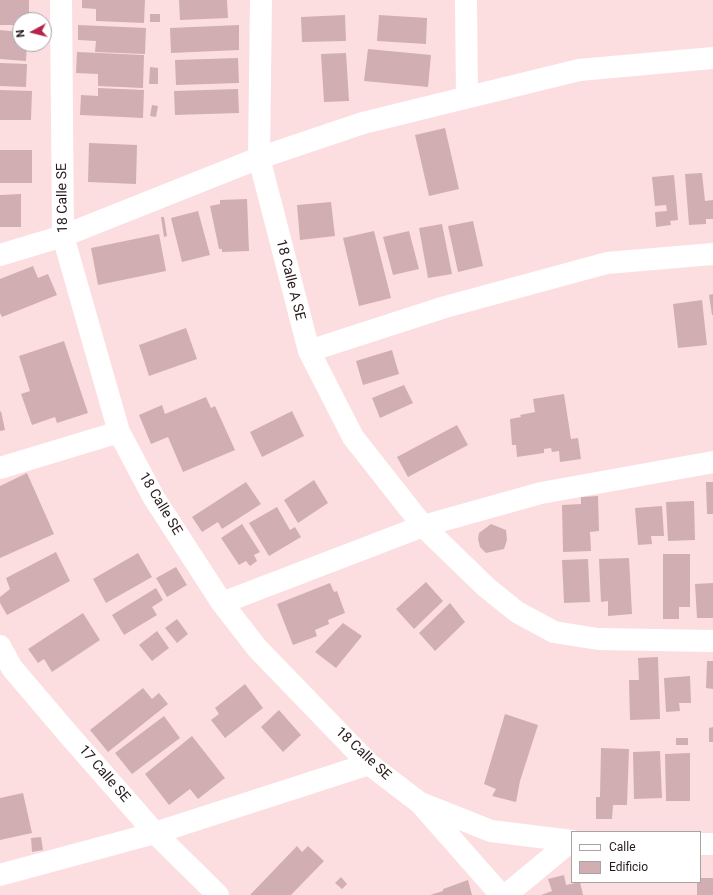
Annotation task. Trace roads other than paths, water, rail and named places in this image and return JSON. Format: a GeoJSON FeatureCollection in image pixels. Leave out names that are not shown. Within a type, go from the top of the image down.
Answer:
{"type":"FeatureCollection","features":[{"type":"Feature","properties":{"kind":"street","name":"18 Calle SE"},"geometry":{"type":"LineString","coordinates":[[61,0],[63,236],[119,432],[154,498],[222,603],[257,648],[369,764],[420,802],[501,895]]}},
{"type":"Feature","properties":{"kind":"street","name":"18 Calle A SE"},"geometry":{"type":"LineString","coordinates":[[261,0],[259,158],[309,351],[353,437],[423,526],[486,587],[517,612],[554,632],[598,639],[713,641]]}},
{"type":"Feature","properties":{"kind":"street"},"geometry":{"type":"LineString","coordinates":[[466,0],[467,97]]}},
{"type":"Feature","properties":{"kind":"street"},"geometry":{"type":"LineString","coordinates":[[0,254],[63,236],[259,158],[363,123],[579,70],[713,58]]}},
{"type":"Feature","properties":{"kind":"street"},"geometry":{"type":"LineString","coordinates":[[309,351],[444,307],[607,263],[713,254]]}},
{"type":"Feature","properties":{"kind":"street"},"geometry":{"type":"LineString","coordinates":[[0,468],[119,432]]}},
{"type":"Feature","properties":{"kind":"street"},"geometry":{"type":"LineString","coordinates":[[222,603],[423,526],[541,493],[713,462]]}},
{"type":"Feature","properties":{"kind":"street","name":"17 Calle SE"},"geometry":{"type":"LineString","coordinates":[[0,646],[6,670],[155,833],[218,895]]}},
{"type":"Feature","properties":{"kind":"street"},"geometry":{"type":"LineString","coordinates":[[0,875],[155,833],[369,764]]}},
{"type":"Feature","properties":{"kind":"street"},"geometry":{"type":"LineString","coordinates":[[420,802],[492,830],[571,841]]}},
{"type":"Feature","properties":{"kind":"street"},"geometry":{"type":"LineString","coordinates":[[506,895],[571,841]]}},
{"type":"Feature","properties":{"kind":"street"},"geometry":{"type":"LineString","coordinates":[[701,844],[713,844]]}}]}
